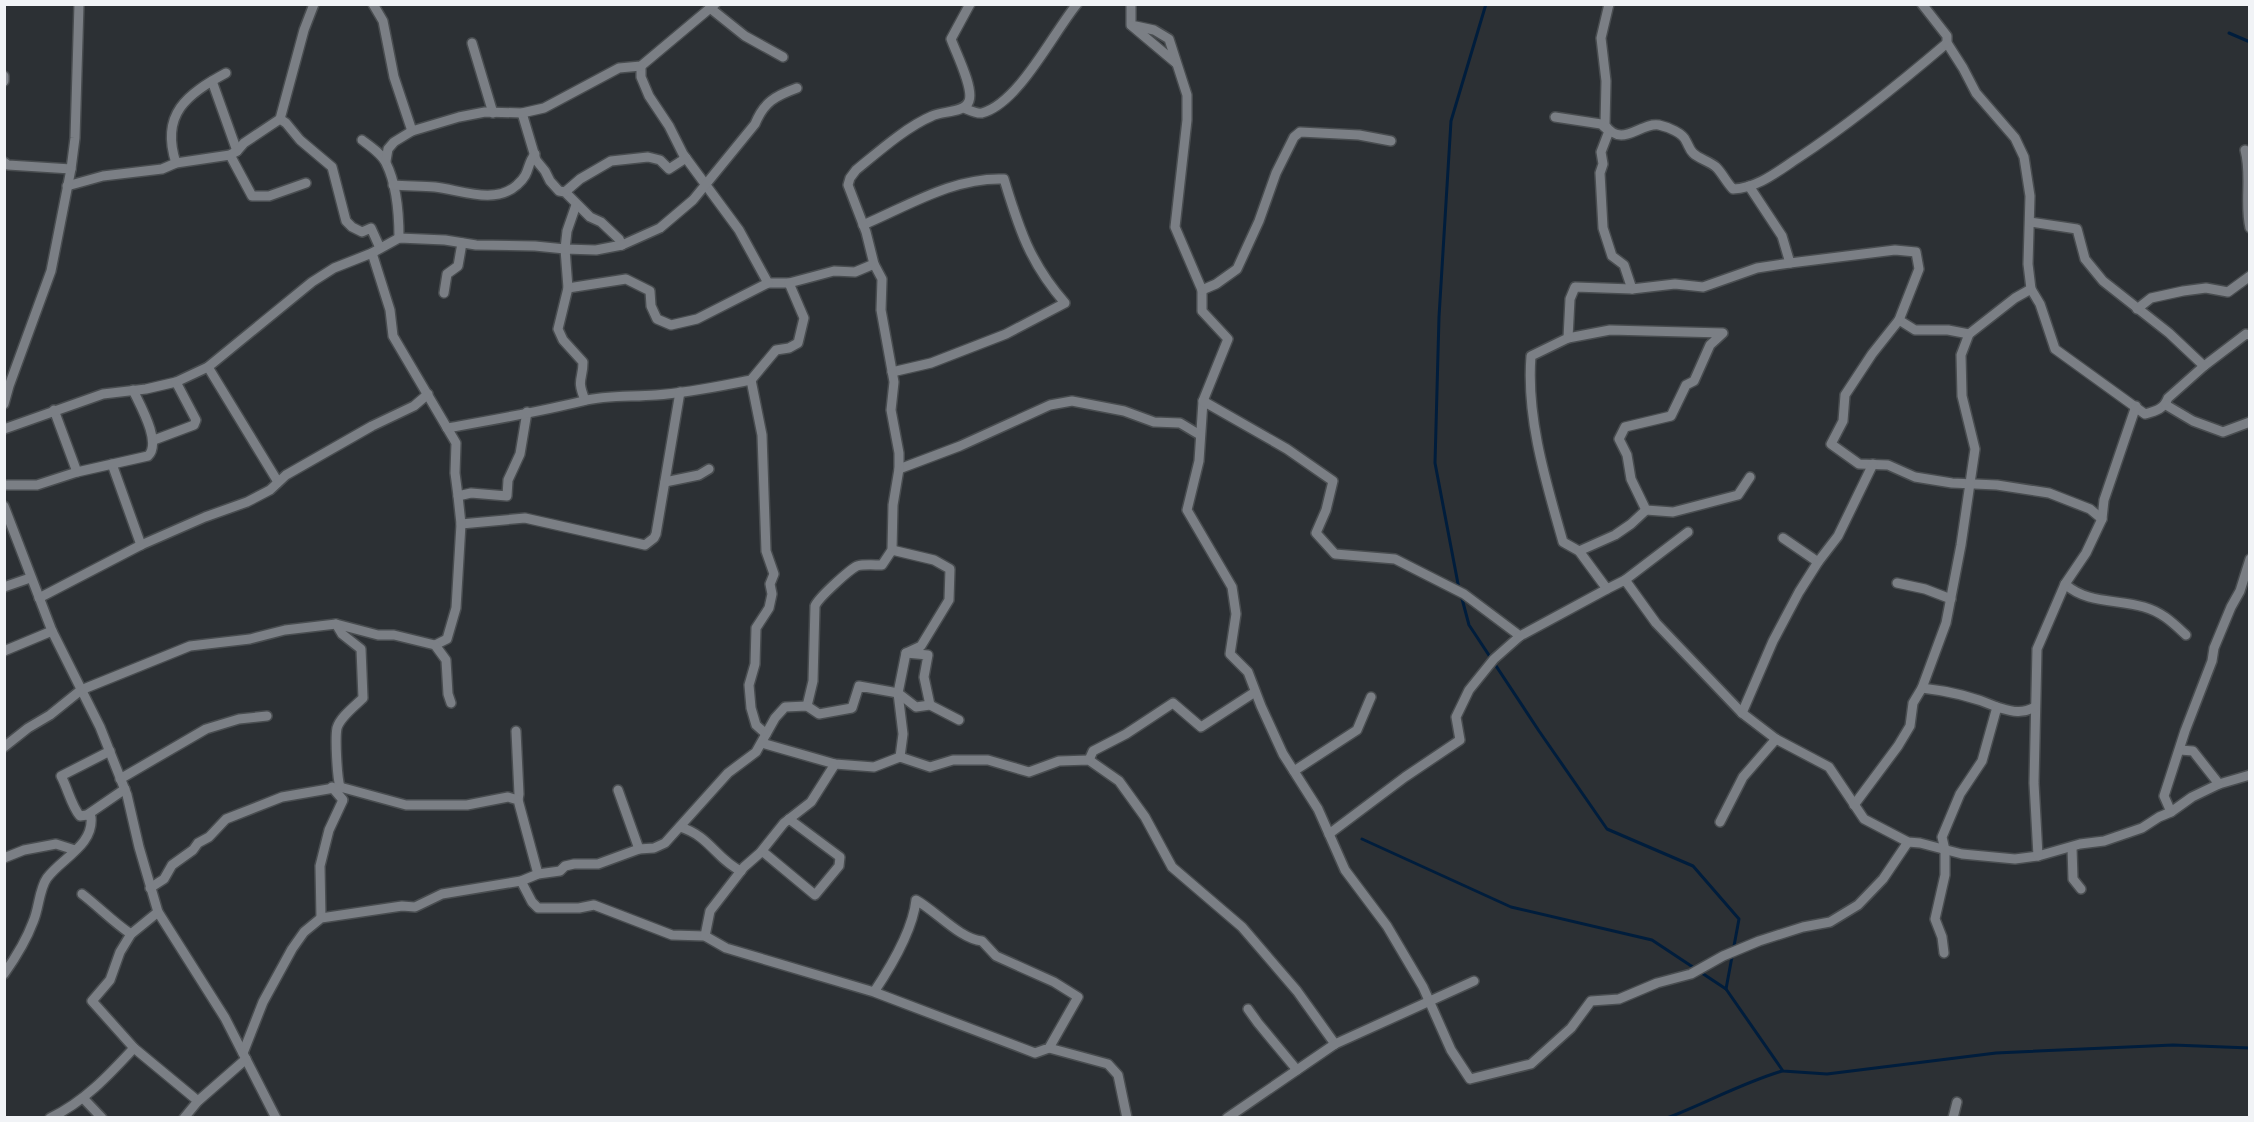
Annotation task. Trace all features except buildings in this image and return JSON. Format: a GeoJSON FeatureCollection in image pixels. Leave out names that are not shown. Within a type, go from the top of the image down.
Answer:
{"type":"FeatureCollection","features":[{"type":"Feature","properties":{"kind":"street"},"geometry":{"type":"LineString","coordinates":[[4,404],[7,387],[51,271],[71,169],[75,138],[79,4]]}},
{"type":"Feature","properties":{"kind":"street"},"geometry":{"type":"LineString","coordinates":[[67,186],[103,176],[162,169],[176,162],[234,153],[244,143],[280,119],[304,30],[314,4]]}},
{"type":"Feature","properties":{"kind":"street"},"geometry":{"type":"LineString","coordinates":[[373,4],[383,21],[394,77],[412,131]]}},
{"type":"Feature","properties":{"kind":"street"},"geometry":{"type":"LineString","coordinates":[[964,108],[970,99],[969,87],[951,39],[970,4]]}},
{"type":"Feature","properties":{"kind":"street"},"geometry":{"type":"LineString","coordinates":[[807,706],[813,681],[815,606],[817,601],[858,566],[882,565],[892,550],[893,505],[899,469],[899,453],[891,410],[894,381],[881,310],[882,279],[874,264],[848,185],[850,178],[856,170],[922,120],[945,111],[964,108],[975,113],[982,113],[1000,103],[1047,49],[1077,4]]}},
{"type":"Feature","properties":{"kind":"street"},"geometry":{"type":"LineString","coordinates":[[1131,4],[1131,25],[1176,63]]}},
{"type":"Feature","properties":{"kind":"street"},"geometry":{"type":"LineString","coordinates":[[1609,4],[1601,38],[1606,81],[1604,117],[1605,125],[1609,130]]}},
{"type":"Feature","properties":{"kind":"street"},"geometry":{"type":"LineString","coordinates":[[1922,4],[1947,36],[1947,43],[1964,68],[1976,93],[2015,138],[2024,157],[2030,196],[2028,264],[2031,289],[2040,304],[2055,349],[2145,414],[2166,405],[2168,398],[2204,366],[2246,334],[2250,335]]}},
{"type":"Feature","properties":{"kind":"street"},"geometry":{"type":"LineString","coordinates":[[399,238],[399,218],[386,161],[388,149],[394,142],[412,131],[459,117],[493,113],[522,113],[544,108],[619,68],[641,66],[712,7],[745,36],[783,57]]}},
{"type":"Feature","properties":{"kind":"street"},"geometry":{"type":"LineString","coordinates":[[1131,25],[1154,30],[1169,39],[1187,94],[1187,120],[1175,227],[1202,290],[1202,311],[1228,339],[1203,401],[1199,460],[1187,510],[1232,587],[1236,614],[1230,654],[1248,672],[1279,744],[1293,771],[1318,809],[1345,870],[1387,926],[1422,987],[1451,1050],[1470,1078],[1531,1064],[1571,1028],[1591,1001],[1619,999],[1656,983],[1691,974],[1723,956],[1803,927],[1830,922],[1858,905],[1883,879],[1908,842]]}},
{"type":"Feature","properties":{"kind":"street"},"geometry":{"type":"LineString","coordinates":[[472,43],[493,113]]}},
{"type":"Feature","properties":{"kind":"street"},"geometry":{"type":"LineString","coordinates":[[1555,117],[1601,124],[1618,134],[1627,135],[1655,125],[1675,131],[1686,139],[1688,148],[1695,155],[1716,167],[1733,189],[1749,186],[1764,180],[1831,136],[1890,92],[1947,43]]}},
{"type":"Feature","properties":{"kind":"street"},"geometry":{"type":"LineString","coordinates":[[641,66],[640,77],[649,96],[669,126],[686,158],[739,230],[768,283]]}},
{"type":"Feature","properties":{"kind":"street"},"geometry":{"type":"LineString","coordinates":[[176,162],[171,146],[172,126],[177,109],[193,93],[226,73]]}},
{"type":"Feature","properties":{"kind":"street"},"geometry":{"type":"LineString","coordinates":[[4,76],[4,81]]}},
{"type":"Feature","properties":{"kind":"street"},"geometry":{"type":"LineString","coordinates":[[212,81],[234,153],[252,196],[269,196],[306,183]]}},
{"type":"Feature","properties":{"kind":"street"},"geometry":{"type":"LineString","coordinates":[[4,429],[103,394],[146,389],[176,382],[208,368],[298,292],[334,268],[376,251],[399,238],[596,250],[622,245],[660,228],[693,200],[755,124],[761,109],[797,88]]}},
{"type":"Feature","properties":{"kind":"street"},"geometry":{"type":"LineString","coordinates":[[522,113],[539,166],[545,171],[550,181],[560,191],[565,192],[590,217],[601,222],[619,239],[622,245]]}},
{"type":"Feature","properties":{"kind":"street"},"geometry":{"type":"LineString","coordinates":[[280,119],[300,140],[332,167],[346,221],[362,232],[371,228],[390,310],[393,336],[456,442],[455,473],[461,524],[456,608],[447,639],[435,645]]}},
{"type":"Feature","properties":{"kind":"street"},"geometry":{"type":"LineString","coordinates":[[1609,130],[1601,152],[1603,228],[1612,256],[1624,265],[1632,289]]}},
{"type":"Feature","properties":{"kind":"street"},"geometry":{"type":"LineString","coordinates":[[1202,290],[1216,284],[1236,269],[1259,220],[1276,173],[1294,137],[1300,132],[1359,135],[1391,141]]}},
{"type":"Feature","properties":{"kind":"street"},"geometry":{"type":"LineString","coordinates":[[363,140],[386,161]]}},
{"type":"Feature","properties":{"kind":"street"},"geometry":{"type":"LineString","coordinates":[[2245,150],[2249,165],[2247,215],[2250,228]]}},
{"type":"Feature","properties":{"kind":"street"},"geometry":{"type":"LineString","coordinates":[[393,185],[435,187],[472,194],[502,194],[510,191],[528,174],[531,159],[535,154]]}},
{"type":"Feature","properties":{"kind":"street"},"geometry":{"type":"LineString","coordinates":[[565,192],[580,179],[611,161],[648,158],[660,160],[669,169],[686,158]]}},
{"type":"Feature","properties":{"kind":"street"},"geometry":{"type":"LineString","coordinates":[[4,162],[8,165],[71,169]]}},
{"type":"Feature","properties":{"kind":"street"},"geometry":{"type":"LineString","coordinates":[[863,225],[901,209],[924,196],[982,178],[1004,179],[1019,228],[1035,263],[1045,281],[1065,303],[1006,334],[931,363],[892,372]]}},
{"type":"Feature","properties":{"kind":"street"},"geometry":{"type":"LineString","coordinates":[[1749,186],[1782,236],[1790,263]]}},
{"type":"Feature","properties":{"kind":"street"},"geometry":{"type":"LineString","coordinates":[[576,205],[567,231],[565,249],[568,288],[558,329],[563,340],[583,362],[579,382],[585,400]]}},
{"type":"Feature","properties":{"kind":"street"},"geometry":{"type":"LineString","coordinates":[[2030,222],[2077,229],[2085,259],[2103,281],[2169,333],[2204,366]]}},
{"type":"Feature","properties":{"kind":"street"},"geometry":{"type":"LineString","coordinates":[[444,293],[447,274],[458,266],[462,243]]}},
{"type":"Feature","properties":{"kind":"street"},"geometry":{"type":"LineString","coordinates":[[1568,338],[1570,299],[1575,287],[1632,289],[1675,284],[1703,287],[1757,267],[1895,250],[1916,252],[1919,269],[1899,320],[1845,395],[1843,421],[1831,444],[1859,464],[1888,465],[1915,477],[2049,493],[2090,509],[2102,519]]}},
{"type":"Feature","properties":{"kind":"street"},"geometry":{"type":"LineString","coordinates":[[568,288],[626,279],[650,291],[651,306],[657,319],[671,325],[697,319],[768,283],[789,283],[834,271],[855,272],[874,264]]}},
{"type":"Feature","properties":{"kind":"street"},"geometry":{"type":"LineString","coordinates":[[2137,309],[2151,298],[2183,291],[2206,288],[2228,292],[2250,276]]}},
{"type":"Feature","properties":{"kind":"street"},"geometry":{"type":"LineString","coordinates":[[447,428],[585,400],[626,395],[680,393],[752,380],[776,350],[789,348],[798,343],[804,318],[789,283]]}},
{"type":"Feature","properties":{"kind":"street"},"geometry":{"type":"LineString","coordinates":[[1854,806],[1910,726],[1913,703],[1922,688],[1946,623],[1975,449],[1962,396],[1961,355],[1970,334],[2015,298],[2031,289]]}},
{"type":"Feature","properties":{"kind":"street"},"geometry":{"type":"LineString","coordinates":[[1899,320],[1915,330],[1948,330],[1970,334]]}},
{"type":"Feature","properties":{"kind":"street"},"geometry":{"type":"LineString","coordinates":[[1607,590],[1579,551],[1563,542],[1547,485],[1528,385],[1531,356],[1568,338],[1610,330],[1723,333],[1710,345],[1694,381],[1686,385],[1671,416],[1625,427],[1619,439],[1627,456],[1631,479],[1647,510]]}},
{"type":"Feature","properties":{"kind":"street"},"geometry":{"type":"LineString","coordinates":[[208,368],[278,482]]}},
{"type":"Feature","properties":{"kind":"street"},"geometry":{"type":"LineString","coordinates":[[752,380],[762,435],[766,551],[774,574],[770,584],[772,594],[769,608],[756,628],[755,664],[749,685],[751,708],[756,725],[764,738],[835,764],[874,768],[900,757],[930,767],[953,760],[988,760],[1029,772],[1059,762],[1089,760],[1119,781],[1145,817],[1172,867],[1242,927],[1298,990],[1335,1044]]}},
{"type":"Feature","properties":{"kind":"street"},"geometry":{"type":"LineString","coordinates":[[154,440],[195,425],[196,420],[176,382]]}},
{"type":"Feature","properties":{"kind":"street"},"geometry":{"type":"LineString","coordinates":[[4,485],[37,485],[77,472],[148,456],[152,452],[154,440],[133,390]]}},
{"type":"Feature","properties":{"kind":"street"},"geometry":{"type":"LineString","coordinates":[[461,524],[525,518],[645,545],[656,534],[680,393]]}},
{"type":"Feature","properties":{"kind":"street"},"geometry":{"type":"LineString","coordinates":[[39,598],[141,545],[205,516],[247,502],[270,490],[286,475],[348,439],[414,406],[428,394]]}},
{"type":"Feature","properties":{"kind":"street"},"geometry":{"type":"LineString","coordinates":[[899,469],[960,446],[1050,405],[1072,401],[1124,411],[1154,422],[1180,423],[1200,435]]}},
{"type":"Feature","properties":{"kind":"street"},"geometry":{"type":"LineString","coordinates":[[1203,401],[1287,449],[1333,481],[1326,510],[1317,533],[1335,554],[1395,559],[1460,593],[1520,636]]}},
{"type":"Feature","properties":{"kind":"street"},"geometry":{"type":"LineString","coordinates":[[2166,405],[2193,421],[2223,432],[2250,422]]}},
{"type":"Feature","properties":{"kind":"street"},"geometry":{"type":"LineString","coordinates":[[2038,856],[2034,783],[2037,649],[2065,584],[2086,553],[2102,519],[2104,500],[2136,406]]}},
{"type":"Feature","properties":{"kind":"street"},"geometry":{"type":"LineString","coordinates":[[54,410],[77,472]]}},
{"type":"Feature","properties":{"kind":"street"},"geometry":{"type":"LineString","coordinates":[[458,496],[471,494],[507,496],[508,480],[520,454],[527,412]]}},
{"type":"Feature","properties":{"kind":"street"},"geometry":{"type":"LineString","coordinates":[[112,464],[141,545]]}},
{"type":"Feature","properties":{"kind":"street"},"geometry":{"type":"LineString","coordinates":[[1742,713],[1773,641],[1818,562],[1838,536],[1873,464]]}},
{"type":"Feature","properties":{"kind":"street"},"geometry":{"type":"LineString","coordinates":[[665,482],[691,477],[709,469]]}},
{"type":"Feature","properties":{"kind":"street"},"geometry":{"type":"LineString","coordinates":[[1579,551],[1615,535],[1647,510],[1673,512],[1738,495],[1750,477]]}},
{"type":"Feature","properties":{"kind":"street"},"geometry":{"type":"LineString","coordinates":[[4,506],[52,631],[110,751],[125,789],[158,912],[225,1018],[276,1118]]}},
{"type":"Feature","properties":{"kind":"street"},"geometry":{"type":"LineString","coordinates":[[1329,834],[1405,777],[1460,740],[1456,717],[1469,690],[1492,661],[1520,636],[1625,580],[1688,532]]}},
{"type":"Feature","properties":{"kind":"street"},"geometry":{"type":"LineString","coordinates":[[1783,538],[1818,562]]}},
{"type":"Feature","properties":{"kind":"street"},"geometry":{"type":"LineString","coordinates":[[892,550],[934,560],[950,569],[950,600],[921,646],[906,653]]}},
{"type":"Feature","properties":{"kind":"street"},"geometry":{"type":"LineString","coordinates":[[2171,812],[2164,796],[2185,731],[2212,661],[2214,648],[2240,591],[2250,559]]}},
{"type":"Feature","properties":{"kind":"street"},"geometry":{"type":"LineString","coordinates":[[4,587],[30,578]]}},
{"type":"Feature","properties":{"kind":"street"},"geometry":{"type":"LineString","coordinates":[[1625,580],[1656,622],[1742,713],[1776,739],[1829,767],[1864,819],[1908,842],[1962,854],[2015,859],[2038,856],[2133,832],[2171,812],[2192,797],[2219,784],[2248,775],[2250,786]]}},
{"type":"Feature","properties":{"kind":"street"},"geometry":{"type":"LineString","coordinates":[[1897,583],[1925,589],[1951,599]]}},
{"type":"Feature","properties":{"kind":"street"},"geometry":{"type":"LineString","coordinates":[[2065,584],[2074,592],[2099,600],[2144,607],[2173,621],[2186,635]]}},
{"type":"Feature","properties":{"kind":"street"},"geometry":{"type":"LineString","coordinates":[[321,918],[320,866],[329,830],[343,800],[336,787],[338,778],[337,729],[342,718],[363,698],[361,649],[342,634],[336,624]]}},
{"type":"Feature","properties":{"kind":"street"},"geometry":{"type":"LineString","coordinates":[[4,747],[81,690],[183,648],[250,639],[285,630],[336,624],[378,635],[394,635],[435,645],[446,660],[448,694],[451,703]]}},
{"type":"Feature","properties":{"kind":"street"},"geometry":{"type":"LineString","coordinates":[[4,651],[52,631]]}},
{"type":"Feature","properties":{"kind":"street"},"geometry":{"type":"LineString","coordinates":[[900,757],[903,734],[898,693],[906,653]]}},
{"type":"Feature","properties":{"kind":"street"},"geometry":{"type":"LineString","coordinates":[[906,653],[928,655],[924,677],[930,705]]}},
{"type":"Feature","properties":{"kind":"street"},"geometry":{"type":"LineString","coordinates":[[184,1118],[198,1101],[245,1056],[263,1002],[292,949],[304,932],[321,918],[402,906],[415,908],[442,894],[521,881],[538,874],[560,871],[565,866],[574,864],[598,864],[639,849],[654,848],[665,843],[728,772],[756,752],[775,718],[784,707],[807,706],[819,714],[852,708],[859,686],[898,693],[916,707],[930,705],[959,720]]}},
{"type":"Feature","properties":{"kind":"street"},"geometry":{"type":"LineString","coordinates":[[1922,688],[1947,690],[1972,696],[1997,707],[2019,713],[2035,707]]}},
{"type":"Feature","properties":{"kind":"street"},"geometry":{"type":"LineString","coordinates":[[1089,760],[1093,751],[1126,734],[1173,703],[1202,727],[1255,692]]}},
{"type":"Feature","properties":{"kind":"street"},"geometry":{"type":"LineString","coordinates":[[1293,771],[1357,730],[1371,697]]}},
{"type":"Feature","properties":{"kind":"street"},"geometry":{"type":"LineString","coordinates":[[1944,953],[1942,937],[1935,919],[1945,875],[1945,850],[1942,837],[1960,794],[1982,761],[1997,707]]}},
{"type":"Feature","properties":{"kind":"street"},"geometry":{"type":"LineString","coordinates":[[120,779],[206,729],[239,719],[267,716]]}},
{"type":"Feature","properties":{"kind":"street"},"geometry":{"type":"LineString","coordinates":[[516,731],[518,800],[538,874]]}},
{"type":"Feature","properties":{"kind":"street"},"geometry":{"type":"LineString","coordinates":[[1720,822],[1743,777],[1776,739]]}},
{"type":"Feature","properties":{"kind":"street"},"geometry":{"type":"LineString","coordinates":[[2180,750],[2193,751],[2219,784]]}},
{"type":"Feature","properties":{"kind":"street"},"geometry":{"type":"LineString","coordinates":[[110,751],[61,776],[72,798],[73,807],[80,816],[87,815],[125,789]]}},
{"type":"Feature","properties":{"kind":"street"},"geometry":{"type":"LineString","coordinates":[[705,936],[710,911],[741,871],[762,851],[789,819],[811,802],[835,764]]}},
{"type":"Feature","properties":{"kind":"street"},"geometry":{"type":"LineString","coordinates":[[150,888],[164,879],[172,866],[193,850],[198,843],[209,837],[226,819],[282,797],[336,787],[406,805],[467,805],[508,797],[518,800]]}},
{"type":"Feature","properties":{"kind":"street"},"geometry":{"type":"LineString","coordinates":[[618,790],[639,849]]}},
{"type":"Feature","properties":{"kind":"street"},"geometry":{"type":"LineString","coordinates":[[4,975],[20,951],[34,920],[46,880],[85,842],[92,826],[91,817],[87,815]]}},
{"type":"Feature","properties":{"kind":"street"},"geometry":{"type":"LineString","coordinates":[[762,851],[815,895],[839,866],[840,857],[789,819]]}},
{"type":"Feature","properties":{"kind":"street"},"geometry":{"type":"LineString","coordinates":[[680,827],[703,838],[729,866],[741,871]]}},
{"type":"Feature","properties":{"kind":"street"},"geometry":{"type":"LineString","coordinates":[[4,858],[24,850],[56,844],[75,850]]}},
{"type":"Feature","properties":{"kind":"street"},"geometry":{"type":"LineString","coordinates":[[2072,848],[2073,879],[2081,889]]}},
{"type":"Feature","properties":{"kind":"street"},"geometry":{"type":"LineString","coordinates":[[521,881],[532,903],[538,908],[579,908],[594,905],[672,935],[705,936],[732,950],[874,992],[1035,1053],[1049,1048],[1108,1065],[1118,1075],[1127,1118]]}},
{"type":"Feature","properties":{"kind":"street"},"geometry":{"type":"LineString","coordinates":[[82,894],[111,920],[131,934]]}},
{"type":"Feature","properties":{"kind":"street"},"geometry":{"type":"LineString","coordinates":[[874,992],[889,970],[915,909],[916,900],[970,939],[982,941],[996,956],[1054,982],[1078,997],[1049,1048]]}},
{"type":"Feature","properties":{"kind":"street"},"geometry":{"type":"LineString","coordinates":[[158,912],[131,934],[120,952],[110,980],[92,1002],[134,1048],[198,1101]]}},
{"type":"Feature","properties":{"kind":"street"},"geometry":{"type":"LineString","coordinates":[[1227,1118],[1335,1044],[1474,981]]}},
{"type":"Feature","properties":{"kind":"street"},"geometry":{"type":"LineString","coordinates":[[1248,1009],[1297,1070]]}},
{"type":"Feature","properties":{"kind":"street"},"geometry":{"type":"LineString","coordinates":[[50,1118],[71,1108],[105,1080],[134,1048]]}},
{"type":"Feature","properties":{"kind":"street"},"geometry":{"type":"LineString","coordinates":[[83,1098],[102,1118]]}},
{"type":"Feature","properties":{"kind":"street"},"geometry":{"type":"LineString","coordinates":[[1953,1118],[1957,1102]]}},
{"type":"Feature","properties":{"kind":"waterway"},"geometry":{"type":"LineString","coordinates":[[1459,589],[1435,463],[1439,317],[1451,121],[1486,4]]}},
{"type":"Feature","properties":{"kind":"waterway"},"geometry":{"type":"LineString","coordinates":[[2229,33],[2250,42]]}},
{"type":"Feature","properties":{"kind":"waterway"},"geometry":{"type":"LineString","coordinates":[[1461,595],[1469,625],[1607,829],[1693,866],[1739,919],[1726,989]]}},
{"type":"Feature","properties":{"kind":"waterway"},"geometry":{"type":"LineString","coordinates":[[1362,839],[1511,907],[1652,940],[1726,989],[1783,1071],[1827,1074],[1996,1053],[2173,1045],[2250,1048]]}},
{"type":"Feature","properties":{"kind":"waterway"},"geometry":{"type":"LineString","coordinates":[[1667,1118],[1782,1071]]}}]}
